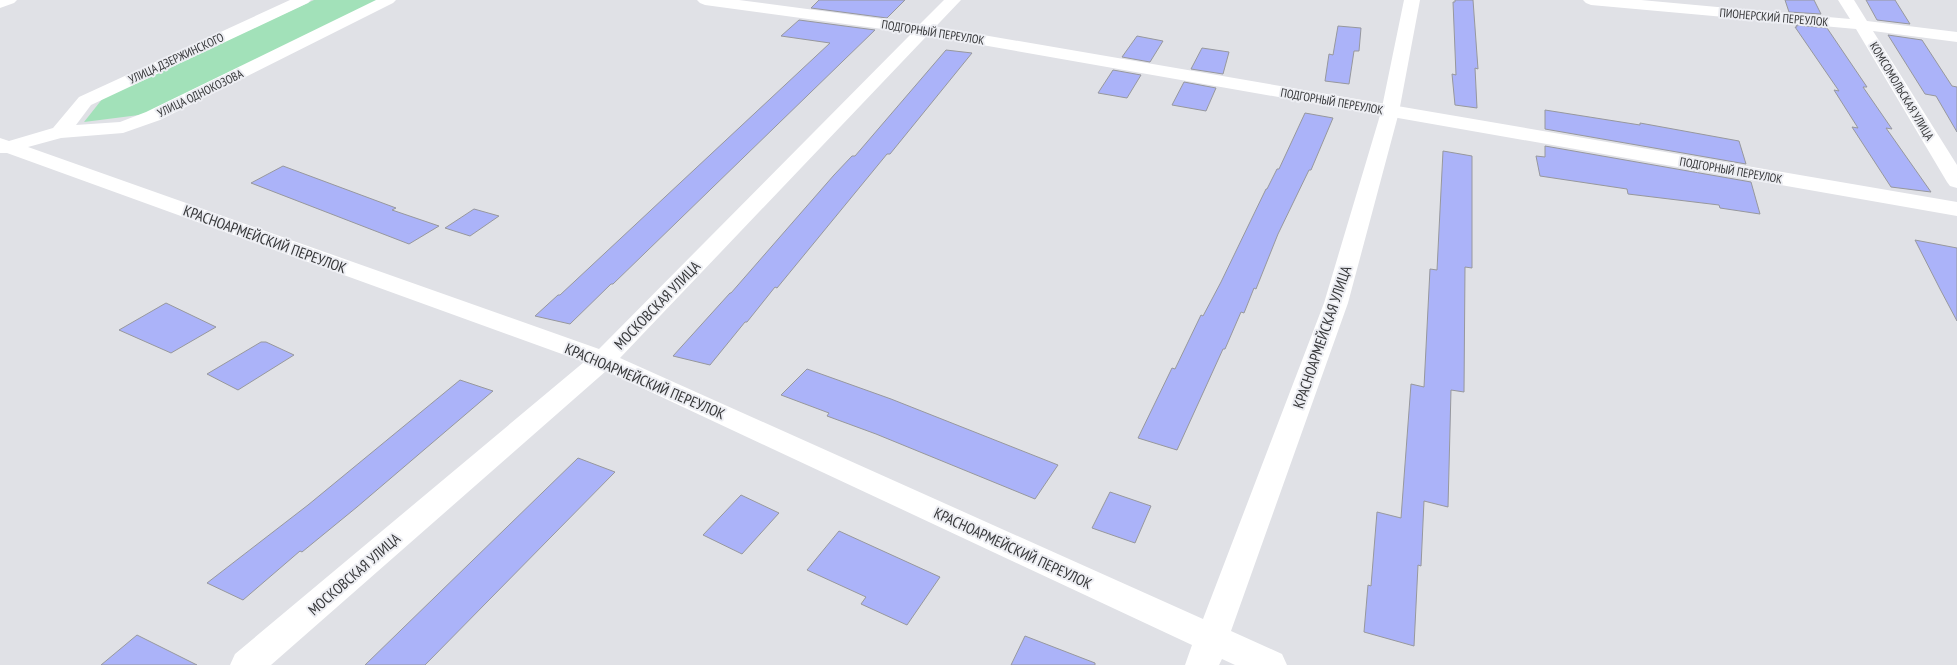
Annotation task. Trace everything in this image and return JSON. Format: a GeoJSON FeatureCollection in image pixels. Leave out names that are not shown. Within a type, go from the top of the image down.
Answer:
{"type":"FeatureCollection","features":[{"type":"Feature","properties":{"kind":"main road","name":"ПОДГОРНЫЙ ПЕРЕУЛОК"},"geometry":{"type":"LineString","coordinates":[[925,30],[1957,209]]}},
{"type":"Feature","properties":{"kind":"street"},"geometry":{"type":"LineString","coordinates":[[0,3],[9,0]]}},
{"type":"Feature","properties":{"kind":"street","name":"УЛИЦА ДЗЕРЖИНСКОГО"},"geometry":{"type":"LineString","coordinates":[[60,132],[85,101],[303,0]]}},
{"type":"Feature","properties":{"kind":"street","name":"УЛИЦА ОДНОКОЗОВА"},"geometry":{"type":"LineString","coordinates":[[2,147],[60,132],[124,127],[153,116],[388,0]]}},
{"type":"Feature","properties":{"kind":"street","name":"ПОДГОРНЫЙ ПЕРЕУЛОК"},"geometry":{"type":"LineString","coordinates":[[705,0],[925,30]]}},
{"type":"Feature","properties":{"kind":"street","name":"МОСКОВСКАЯ УЛИЦА"},"geometry":{"type":"LineString","coordinates":[[247,665],[603,360],[953,0]]}},
{"type":"Feature","properties":{"kind":"street","name":"КРАСНОАРМЕЙСКАЯ УЛИЦА"},"geometry":{"type":"LineString","coordinates":[[1202,665],[1336,303],[1390,112],[1412,0]]}},
{"type":"Feature","properties":{"kind":"street","name":"ПИОНЕРСКИЙ ПЕРЕУЛОК"},"geometry":{"type":"LineString","coordinates":[[1591,0],[1861,25],[1957,36]]}},
{"type":"Feature","properties":{"kind":"street","name":"КОМСОМОЛЬСКАЯ УЛИЦА"},"geometry":{"type":"LineString","coordinates":[[1846,0],[1957,182]]}},
{"type":"Feature","properties":{"kind":"street","name":"КРАСНОАРМЕЙСКИЙ ПЕРЕУЛОК"},"geometry":{"type":"LineString","coordinates":[[2,147],[603,360],[1270,665]]}},
{"type":"Feature","properties":{"kind":"green space"},"geometry":{"type":"Polygon","coordinates":[[[314,0],[381,0],[147,114],[84,122],[103,98],[314,0]]]}},
{"type":"Feature","properties":{"kind":"building"},"geometry":{"type":"Polygon","coordinates":[[[819,0],[905,0],[887,18],[811,8],[819,0]]]}},
{"type":"Feature","properties":{"kind":"building"},"geometry":{"type":"Polygon","coordinates":[[[1455,0],[1473,0],[1478,69],[1475,68],[1477,108],[1455,105],[1452,74],[1456,75],[1453,2],[1455,0]]]}},
{"type":"Feature","properties":{"kind":"building"},"geometry":{"type":"Polygon","coordinates":[[[1785,0],[1814,0],[1821,14],[1789,12],[1785,0]]]}},
{"type":"Feature","properties":{"kind":"building"},"geometry":{"type":"Polygon","coordinates":[[[1866,0],[1895,0],[1910,24],[1877,20],[1866,0]]]}},
{"type":"Feature","properties":{"kind":"building"},"geometry":{"type":"Polygon","coordinates":[[[799,20],[875,30],[570,324],[535,316],[560,295],[830,43],[781,36],[799,20]]]}},
{"type":"Feature","properties":{"kind":"building"},"geometry":{"type":"Polygon","coordinates":[[[1796,25],[1827,28],[1867,87],[1863,87],[1892,129],[1886,128],[1931,192],[1891,187],[1852,127],[1858,128],[1834,90],[1839,91],[1795,27],[1797,27],[1796,25]]]}},
{"type":"Feature","properties":{"kind":"building"},"geometry":{"type":"Polygon","coordinates":[[[1338,26],[1361,28],[1359,51],[1354,51],[1349,84],[1325,81],[1329,54],[1333,55],[1338,26]]]}},
{"type":"Feature","properties":{"kind":"building"},"geometry":{"type":"Polygon","coordinates":[[[1888,35],[1922,40],[1952,86],[1957,87],[1957,132],[1936,96],[1925,94],[1888,35]]]}},
{"type":"Feature","properties":{"kind":"building"},"geometry":{"type":"Polygon","coordinates":[[[1137,36],[1163,41],[1150,62],[1122,57],[1137,36]]]}},
{"type":"Feature","properties":{"kind":"building"},"geometry":{"type":"Polygon","coordinates":[[[1202,48],[1229,52],[1223,74],[1191,69],[1202,48]]]}},
{"type":"Feature","properties":{"kind":"building"},"geometry":{"type":"Polygon","coordinates":[[[946,50],[972,53],[890,154],[887,154],[777,288],[775,287],[710,365],[673,356],[834,175],[852,156],[855,156],[946,50]]]}},
{"type":"Feature","properties":{"kind":"building"},"geometry":{"type":"Polygon","coordinates":[[[1113,70],[1141,75],[1127,98],[1098,93],[1113,70]]]}},
{"type":"Feature","properties":{"kind":"building"},"geometry":{"type":"Polygon","coordinates":[[[1184,82],[1216,88],[1206,111],[1172,105],[1184,82]]]}},
{"type":"Feature","properties":{"kind":"building"},"geometry":{"type":"Polygon","coordinates":[[[1545,110],[1640,125],[1640,123],[1739,141],[1746,164],[1545,129],[1545,110]]]}},
{"type":"Feature","properties":{"kind":"building"},"geometry":{"type":"Polygon","coordinates":[[[1305,113],[1333,118],[1311,170],[1309,170],[1278,234],[1256,289],[1254,288],[1244,313],[1241,312],[1177,450],[1138,438],[1172,368],[1175,369],[1201,315],[1203,316],[1221,282],[1266,189],[1277,169],[1279,169],[1305,113]]]}},
{"type":"Feature","properties":{"kind":"building"},"geometry":{"type":"Polygon","coordinates":[[[1545,146],[1751,182],[1760,214],[1720,208],[1719,205],[1628,194],[1627,189],[1540,176],[1536,156],[1545,157],[1545,146]]]}},
{"type":"Feature","properties":{"kind":"building"},"geometry":{"type":"Polygon","coordinates":[[[1443,151],[1472,156],[1472,268],[1465,267],[1464,392],[1451,390],[1448,507],[1424,501],[1421,566],[1418,565],[1414,646],[1364,632],[1368,585],[1371,586],[1377,512],[1401,518],[1411,384],[1424,387],[1430,269],[1437,270],[1443,151]]]}},
{"type":"Feature","properties":{"kind":"building"},"geometry":{"type":"Polygon","coordinates":[[[283,166],[396,208],[392,210],[439,226],[409,244],[251,183],[283,166]]]}},
{"type":"Feature","properties":{"kind":"building"},"geometry":{"type":"Polygon","coordinates":[[[474,209],[499,216],[470,236],[445,228],[474,209]]]}},
{"type":"Feature","properties":{"kind":"building"},"geometry":{"type":"Polygon","coordinates":[[[1915,240],[1957,248],[1957,321],[1940,289],[1915,240]]]}},
{"type":"Feature","properties":{"kind":"building"},"geometry":{"type":"Polygon","coordinates":[[[166,303],[216,327],[171,353],[119,330],[166,303]]]}},
{"type":"Feature","properties":{"kind":"building"},"geometry":{"type":"Polygon","coordinates":[[[261,342],[266,342],[294,355],[238,390],[207,374],[261,342]]]}},
{"type":"Feature","properties":{"kind":"building"},"geometry":{"type":"Polygon","coordinates":[[[807,369],[891,399],[1058,465],[1035,499],[827,416],[829,413],[781,395],[807,369]]]}},
{"type":"Feature","properties":{"kind":"building"},"geometry":{"type":"Polygon","coordinates":[[[460,380],[493,391],[357,507],[302,552],[300,551],[243,600],[207,583],[308,505],[460,380]]]}},
{"type":"Feature","properties":{"kind":"building"},"geometry":{"type":"Polygon","coordinates":[[[578,458],[615,472],[425,665],[365,665],[578,458]]]}},
{"type":"Feature","properties":{"kind":"building"},"geometry":{"type":"Polygon","coordinates":[[[1110,492],[1151,506],[1135,543],[1092,528],[1110,492]]]}},
{"type":"Feature","properties":{"kind":"building"},"geometry":{"type":"Polygon","coordinates":[[[741,495],[779,513],[742,554],[703,535],[741,495]]]}},
{"type":"Feature","properties":{"kind":"building"},"geometry":{"type":"Polygon","coordinates":[[[839,531],[940,577],[907,625],[861,604],[866,597],[807,570],[839,531]]]}},
{"type":"Feature","properties":{"kind":"building"},"geometry":{"type":"Polygon","coordinates":[[[137,635],[197,665],[101,665],[137,635]]]}},
{"type":"Feature","properties":{"kind":"building"},"geometry":{"type":"Polygon","coordinates":[[[1025,636],[1095,663],[1095,665],[1011,665],[1025,636]]]}}]}
